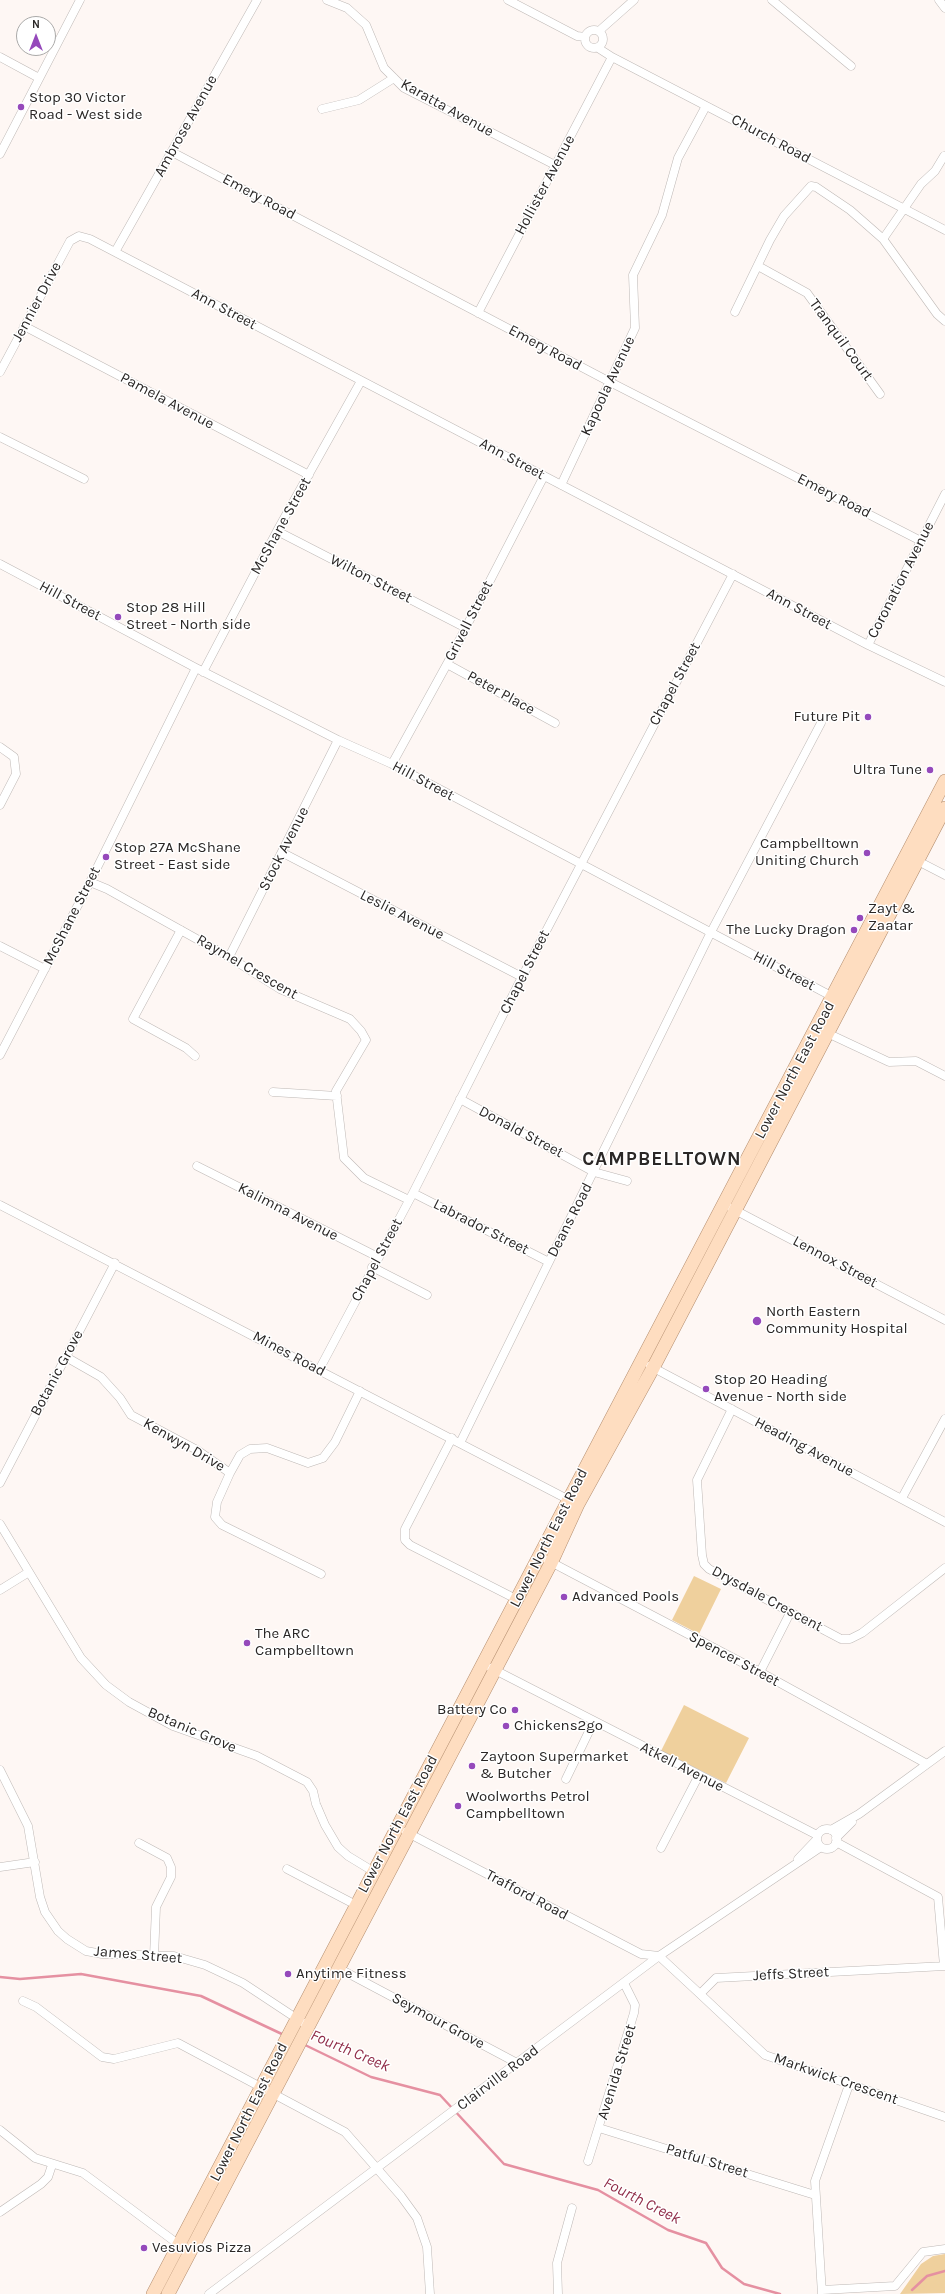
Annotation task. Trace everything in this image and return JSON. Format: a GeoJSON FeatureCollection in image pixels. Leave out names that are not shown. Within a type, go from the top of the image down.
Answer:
{"type":"FeatureCollection","features":[{"type":"Feature","properties":{"kind":"main road","name":"Lower North East Road"},"geometry":{"type":"LineString","coordinates":[[153,2294],[184,2248],[296,2037],[338,1968],[408,1833],[495,1671],[573,1502],[641,1361],[730,1207],[823,1031],[912,858],[945,781]]}},
{"type":"Feature","properties":{"kind":"main road","name":"Lower North East Road"},"geometry":{"type":"LineString","coordinates":[[912,858],[945,808]]}},
{"type":"Feature","properties":{"kind":"main road","name":"Lower North East Road"},"geometry":{"type":"LineString","coordinates":[[573,1502],[653,1368],[730,1207]]}},
{"type":"Feature","properties":{"kind":"main road","name":"Lower North East Road"},"geometry":{"type":"LineString","coordinates":[[296,2037],[298,2018],[373,1872],[518,1600],[546,1560]]}},
{"type":"Feature","properties":{"kind":"main road","name":"Lower North East Road"},"geometry":{"type":"LineString","coordinates":[[168,2294],[184,2248]]}},
{"type":"Feature","properties":{"kind":"street"},"geometry":{"type":"LineString","coordinates":[[0,154],[80,0]]}},
{"type":"Feature","properties":{"kind":"street","name":"Ambrose Avenue"},"geometry":{"type":"LineString","coordinates":[[114,252],[257,0]]}},
{"type":"Feature","properties":{"kind":"street","name":"Karatta Avenue"},"geometry":{"type":"LineString","coordinates":[[327,0],[347,8],[366,25],[384,68],[404,88],[554,165]]}},
{"type":"Feature","properties":{"kind":"street"},"geometry":{"type":"LineString","coordinates":[[508,0],[577,36],[584,37]]}},
{"type":"Feature","properties":{"kind":"street"},"geometry":{"type":"LineString","coordinates":[[584,37],[590,31],[599,31],[634,0]]}},
{"type":"Feature","properties":{"kind":"street"},"geometry":{"type":"LineString","coordinates":[[772,0],[852,66]]}},
{"type":"Feature","properties":{"kind":"street"},"geometry":{"type":"LineString","coordinates":[[939,0],[945,8]]}},
{"type":"Feature","properties":{"kind":"street"},"geometry":{"type":"LineString","coordinates":[[584,37],[585,43],[589,47],[598,48],[603,40],[599,31]]}},
{"type":"Feature","properties":{"kind":"street","name":"Church Road"},"geometry":{"type":"LineString","coordinates":[[598,48],[612,57],[945,230]]}},
{"type":"Feature","properties":{"kind":"street"},"geometry":{"type":"LineString","coordinates":[[0,57],[39,78]]}},
{"type":"Feature","properties":{"kind":"street","name":"Hollister Avenue"},"geometry":{"type":"LineString","coordinates":[[478,313],[554,165],[612,57]]}},
{"type":"Feature","properties":{"kind":"street"},"geometry":{"type":"LineString","coordinates":[[322,110],[359,100],[394,78]]}},
{"type":"Feature","properties":{"kind":"street","name":"Kapoola Avenue"},"geometry":{"type":"LineString","coordinates":[[562,485],[635,328],[632,274],[662,215],[678,158],[706,106]]}},
{"type":"Feature","properties":{"kind":"street","name":"Emery Road"},"geometry":{"type":"LineString","coordinates":[[172,152],[610,382],[921,541]]}},
{"type":"Feature","properties":{"kind":"street"},"geometry":{"type":"LineString","coordinates":[[883,239],[921,184],[935,171],[944,156]]}},
{"type":"Feature","properties":{"kind":"street"},"geometry":{"type":"LineString","coordinates":[[735,312],[784,216],[811,186],[816,187],[850,210],[883,239],[937,314],[945,321]]}},
{"type":"Feature","properties":{"kind":"street","name":"Ann Street"},"geometry":{"type":"LineString","coordinates":[[79,236],[90,239],[868,645],[945,682]]}},
{"type":"Feature","properties":{"kind":"street","name":"Jennier Drive"},"geometry":{"type":"LineString","coordinates":[[0,372],[70,241],[79,236]]}},
{"type":"Feature","properties":{"kind":"street","name":"Tranquil Court"},"geometry":{"type":"LineString","coordinates":[[758,266],[807,293],[880,394]]}},
{"type":"Feature","properties":{"kind":"street","name":"Pamela Avenue"},"geometry":{"type":"LineString","coordinates":[[24,326],[309,475]]}},
{"type":"Feature","properties":{"kind":"street","name":"McShane Street"},"geometry":{"type":"LineString","coordinates":[[0,1055],[200,670],[361,381]]}},
{"type":"Feature","properties":{"kind":"street"},"geometry":{"type":"LineString","coordinates":[[0,438],[84,479]]}},
{"type":"Feature","properties":{"kind":"street","name":"Grivell Street"},"geometry":{"type":"LineString","coordinates":[[392,764],[466,628],[544,476]]}},
{"type":"Feature","properties":{"kind":"street","name":"Coronation Avenue"},"geometry":{"type":"LineString","coordinates":[[868,645],[945,494]]}},
{"type":"Feature","properties":{"kind":"street","name":"Wilton Street"},"geometry":{"type":"LineString","coordinates":[[277,531],[466,628]]}},
{"type":"Feature","properties":{"kind":"street","name":"Hill Street"},"geometry":{"type":"LineString","coordinates":[[0,564],[200,670],[338,740],[392,764],[839,1000]]}},
{"type":"Feature","properties":{"kind":"street","name":"Chapel Street"},"geometry":{"type":"LineString","coordinates":[[319,1370],[372,1267],[411,1196],[522,977],[733,574]]}},
{"type":"Feature","properties":{"kind":"street","name":"Peter Place"},"geometry":{"type":"LineString","coordinates":[[447,664],[555,723]]}},
{"type":"Feature","properties":{"kind":"street","name":"Deans Road"},"geometry":{"type":"LineString","coordinates":[[460,1443],[711,932],[821,723]]}},
{"type":"Feature","properties":{"kind":"street","name":"Stock Avenue"},"geometry":{"type":"LineString","coordinates":[[229,957],[283,853],[338,740]]}},
{"type":"Feature","properties":{"kind":"street"},"geometry":{"type":"LineString","coordinates":[[0,747],[14,757],[16,774],[0,805]]}},
{"type":"Feature","properties":{"kind":"street","name":"Leslie Avenue"},"geometry":{"type":"LineString","coordinates":[[283,853],[522,977]]}},
{"type":"Feature","properties":{"kind":"street"},"geometry":{"type":"LineString","coordinates":[[912,858],[945,875]]}},
{"type":"Feature","properties":{"kind":"street","name":"Raymel Crescent"},"geometry":{"type":"LineString","coordinates":[[90,882],[107,889],[229,957],[280,989],[350,1019],[361,1030],[366,1040],[336,1091],[344,1158],[364,1178],[411,1196]]}},
{"type":"Feature","properties":{"kind":"street"},"geometry":{"type":"LineString","coordinates":[[181,930],[133,1019],[186,1048],[195,1056]]}},
{"type":"Feature","properties":{"kind":"street"},"geometry":{"type":"LineString","coordinates":[[0,946],[45,969]]}},
{"type":"Feature","properties":{"kind":"street"},"geometry":{"type":"LineString","coordinates":[[823,1031],[889,1062],[919,1062],[945,1076]]}},
{"type":"Feature","properties":{"kind":"street"},"geometry":{"type":"LineString","coordinates":[[273,1092],[337,1096]]}},
{"type":"Feature","properties":{"kind":"street","name":"Donald Street"},"geometry":{"type":"LineString","coordinates":[[460,1099],[594,1172],[627,1181]]}},
{"type":"Feature","properties":{"kind":"street","name":"Kalimna Avenue"},"geometry":{"type":"LineString","coordinates":[[197,1166],[378,1257]]}},
{"type":"Feature","properties":{"kind":"street","name":"Labrador Street"},"geometry":{"type":"LineString","coordinates":[[411,1196],[549,1262]]}},
{"type":"Feature","properties":{"kind":"street","name":"Mines Road"},"geometry":{"type":"LineString","coordinates":[[0,1205],[115,1263],[573,1502]]}},
{"type":"Feature","properties":{"kind":"street","name":"Lennox Street"},"geometry":{"type":"LineString","coordinates":[[730,1207],[945,1320]]}},
{"type":"Feature","properties":{"kind":"street","name":"Botanic Grove"},"geometry":{"type":"LineString","coordinates":[[0,1483],[115,1263]]}},
{"type":"Feature","properties":{"kind":"street"},"geometry":{"type":"LineString","coordinates":[[372,1267],[426,1295]]}},
{"type":"Feature","properties":{"kind":"street","name":"Kenwyn Drive"},"geometry":{"type":"LineString","coordinates":[[66,1357],[101,1377],[120,1398],[131,1414],[197,1450],[230,1473],[217,1502],[215,1517],[222,1525],[320,1574]]}},
{"type":"Feature","properties":{"kind":"street","name":"Heading Avenue"},"geometry":{"type":"LineString","coordinates":[[641,1361],[945,1522]]}},
{"type":"Feature","properties":{"kind":"street"},"geometry":{"type":"LineString","coordinates":[[230,1473],[240,1455],[250,1449],[267,1448],[308,1464],[323,1458],[335,1442],[360,1391]]}},
{"type":"Feature","properties":{"kind":"street","name":"Drysdale Crescent"},"geometry":{"type":"LineString","coordinates":[[732,1409],[697,1480],[704,1564],[709,1569],[841,1639],[850,1639],[862,1633],[945,1568]]}},
{"type":"Feature","properties":{"kind":"street"},"geometry":{"type":"LineString","coordinates":[[902,1498],[945,1419]]}},
{"type":"Feature","properties":{"kind":"street"},"geometry":{"type":"LineString","coordinates":[[452,1438],[405,1530],[405,1540],[410,1545],[518,1600]]}},
{"type":"Feature","properties":{"kind":"street","name":"Botanic Grove"},"geometry":{"type":"LineString","coordinates":[[0,1524],[81,1658],[106,1685],[129,1702],[173,1726],[257,1756],[307,1782],[313,1791],[316,1804],[323,1820],[338,1847],[348,1856],[373,1872],[386,1878]]}},
{"type":"Feature","properties":{"kind":"street","name":"Spencer Street"},"geometry":{"type":"LineString","coordinates":[[546,1560],[760,1672],[927,1764]]}},
{"type":"Feature","properties":{"kind":"street"},"geometry":{"type":"LineString","coordinates":[[0,1590],[29,1572]]}},
{"type":"Feature","properties":{"kind":"street"},"geometry":{"type":"LineString","coordinates":[[760,1672],[790,1613]]}},
{"type":"Feature","properties":{"kind":"street","name":"Atkell Avenue"},"geometry":{"type":"LineString","coordinates":[[484,1664],[817,1837]]}},
{"type":"Feature","properties":{"kind":"street"},"geometry":{"type":"LineString","coordinates":[[566,1779],[594,1721]]}},
{"type":"Feature","properties":{"kind":"street"},"geometry":{"type":"LineString","coordinates":[[859,1814],[836,1840],[831,1848],[822,1847],[817,1837],[825,1829],[831,1830],[859,1814],[945,1751]]}},
{"type":"Feature","properties":{"kind":"street","name":"James Street"},"geometry":{"type":"LineString","coordinates":[[0,1770],[26,1821],[45,1912],[58,1931],[67,1940],[86,1951],[102,1954],[154,1957],[174,1956],[205,1965],[243,1983],[298,2018]]}},
{"type":"Feature","properties":{"kind":"street"},"geometry":{"type":"LineString","coordinates":[[661,1848],[699,1775]]}},
{"type":"Feature","properties":{"kind":"street","name":"Trafford Road"},"geometry":{"type":"LineString","coordinates":[[397,1827],[641,1954],[659,1956]]}},
{"type":"Feature","properties":{"kind":"street"},"geometry":{"type":"LineString","coordinates":[[831,1830],[836,1840],[938,1897],[945,1966]]}},
{"type":"Feature","properties":{"kind":"street","name":"Clairville Road"},"geometry":{"type":"LineString","coordinates":[[791,1866],[817,1837]]}},
{"type":"Feature","properties":{"kind":"street"},"geometry":{"type":"LineString","coordinates":[[139,1844],[167,1858],[171,1867],[171,1877],[156,1907],[154,1957]]}},
{"type":"Feature","properties":{"kind":"street","name":"Clairville Road"},"geometry":{"type":"LineString","coordinates":[[209,2294],[460,2107],[659,1956],[791,1866],[822,1847]]}},
{"type":"Feature","properties":{"kind":"street"},"geometry":{"type":"LineString","coordinates":[[0,1867],[34,1862]]}},
{"type":"Feature","properties":{"kind":"street"},"geometry":{"type":"LineString","coordinates":[[287,1869],[356,1905]]}},
{"type":"Feature","properties":{"kind":"street"},"geometry":{"type":"LineString","coordinates":[[659,1956],[700,1994]]}},
{"type":"Feature","properties":{"kind":"street","name":"Jeffs Street"},"geometry":{"type":"LineString","coordinates":[[700,1994],[716,1978],[945,1966]]}},
{"type":"Feature","properties":{"kind":"street","name":"Seymour Grove"},"geometry":{"type":"LineString","coordinates":[[338,1968],[517,2063]]}},
{"type":"Feature","properties":{"kind":"street","name":"Avenida Street"},"geometry":{"type":"LineString","coordinates":[[588,2161],[634,2013],[635,2006],[624,1983]]}},
{"type":"Feature","properties":{"kind":"street","name":"Markwick Crescent"},"geometry":{"type":"LineString","coordinates":[[700,1994],[765,2055],[945,2117]]}},
{"type":"Feature","properties":{"kind":"street"},"geometry":{"type":"LineString","coordinates":[[23,2001],[36,2007],[102,2057],[114,2059],[178,2044],[345,2132],[401,2196],[422,2228],[427,2247],[430,2294]]}},
{"type":"Feature","properties":{"kind":"street"},"geometry":{"type":"LineString","coordinates":[[849,2085],[815,2181],[822,2292],[895,2286],[923,2252],[945,2249]]}},
{"type":"Feature","properties":{"kind":"street","name":"Patful Street"},"geometry":{"type":"LineString","coordinates":[[599,2128],[815,2195]]}},
{"type":"Feature","properties":{"kind":"street"},"geometry":{"type":"LineString","coordinates":[[0,2130],[35,2158],[52,2165],[83,2173],[184,2248]]}},
{"type":"Feature","properties":{"kind":"street"},"geometry":{"type":"LineString","coordinates":[[0,2212],[48,2177],[52,2165]]}},
{"type":"Feature","properties":{"kind":"street"},"geometry":{"type":"LineString","coordinates":[[558,2294],[557,2263],[572,2208]]}},
{"type":"Feature","properties":{"kind":"shaded area"},"geometry":{"type":"Polygon","coordinates":[[[694,1576],[721,1589],[699,1634],[672,1620],[694,1576]]]}},
{"type":"Feature","properties":{"kind":"shaded area"},"geometry":{"type":"Polygon","coordinates":[[[684,1705],[749,1738],[726,1783],[661,1751],[684,1705]]]}},
{"type":"Feature","properties":{"kind":"shaded area"},"geometry":{"type":"Polygon","coordinates":[[[945,2254],[945,2293],[900,2294],[921,2264],[933,2256],[945,2254]]]}},
{"type":"Feature","properties":{"kind":"waterway","name":"Fourth Creek"},"geometry":{"type":"LineString","coordinates":[[0,1977],[20,1979],[81,1974],[201,1996],[284,2035]]}},
{"type":"Feature","properties":{"kind":"waterway","name":"Fourth Creek"},"geometry":{"type":"LineString","coordinates":[[303,2044],[371,2077],[440,2095],[504,2164],[598,2190],[668,2230],[706,2243],[722,2268],[744,2284],[780,2294]]}},
{"type":"Feature","properties":{"kind":"waterway","name":"Fourth Creek"},"geometry":{"type":"LineString","coordinates":[[912,2290],[927,2276],[945,2271]]}},
{"type":"Feature","properties":{"kind":"place","name":"Stop 30 Victor Road - West side"},"geometry":{"type":"Point","coordinates":[21,107]}},
{"type":"Feature","properties":{"kind":"place","name":"Stop 28 Hill Street - North side"},"geometry":{"type":"Point","coordinates":[118,617]}},
{"type":"Feature","properties":{"kind":"place","name":"Future Pit"},"geometry":{"type":"Point","coordinates":[868,717]}},
{"type":"Feature","properties":{"kind":"place","name":"Ultra Tune"},"geometry":{"type":"Point","coordinates":[930,770]}},
{"type":"Feature","properties":{"kind":"place","name":"Campbelltown Uniting Church"},"geometry":{"type":"Point","coordinates":[867,853]}},
{"type":"Feature","properties":{"kind":"place","name":"Stop 27A McShane Street - East side"},"geometry":{"type":"Point","coordinates":[106,857]}},
{"type":"Feature","properties":{"kind":"place","name":"Zayt & Zaatar"},"geometry":{"type":"Point","coordinates":[860,918]}},
{"type":"Feature","properties":{"kind":"place","name":"The Lucky Dragon"},"geometry":{"type":"Point","coordinates":[854,930]}},
{"type":"Feature","properties":{"kind":"place","name":"North Eastern Community Hospital"},"geometry":{"type":"Point","coordinates":[757,1321]}},
{"type":"Feature","properties":{"kind":"place","name":"Stop 20 Heading Avenue - North side"},"geometry":{"type":"Point","coordinates":[706,1389]}},
{"type":"Feature","properties":{"kind":"place","name":"Advanced Pools"},"geometry":{"type":"Point","coordinates":[564,1597]}},
{"type":"Feature","properties":{"kind":"place","name":"The ARC Campbelltown"},"geometry":{"type":"Point","coordinates":[247,1643]}},
{"type":"Feature","properties":{"kind":"place","name":"Battery Co"},"geometry":{"type":"Point","coordinates":[515,1710]}},
{"type":"Feature","properties":{"kind":"place","name":"Chickens2go"},"geometry":{"type":"Point","coordinates":[506,1726]}},
{"type":"Feature","properties":{"kind":"place","name":"Zaytoon Supermarket & Butcher"},"geometry":{"type":"Point","coordinates":[472,1766]}},
{"type":"Feature","properties":{"kind":"place","name":"Woolworths Petrol Campbelltown"},"geometry":{"type":"Point","coordinates":[458,1806]}},
{"type":"Feature","properties":{"kind":"place","name":"Anytime Fitness"},"geometry":{"type":"Point","coordinates":[288,1974]}},
{"type":"Feature","properties":{"kind":"place","name":"Vesuvios Pizza"},"geometry":{"type":"Point","coordinates":[144,2248]}},
{"type":"Feature","properties":{"kind":"district","name":"CAMPBELLTOWN"},"geometry":{"type":"Point","coordinates":[662,1160]}}]}
